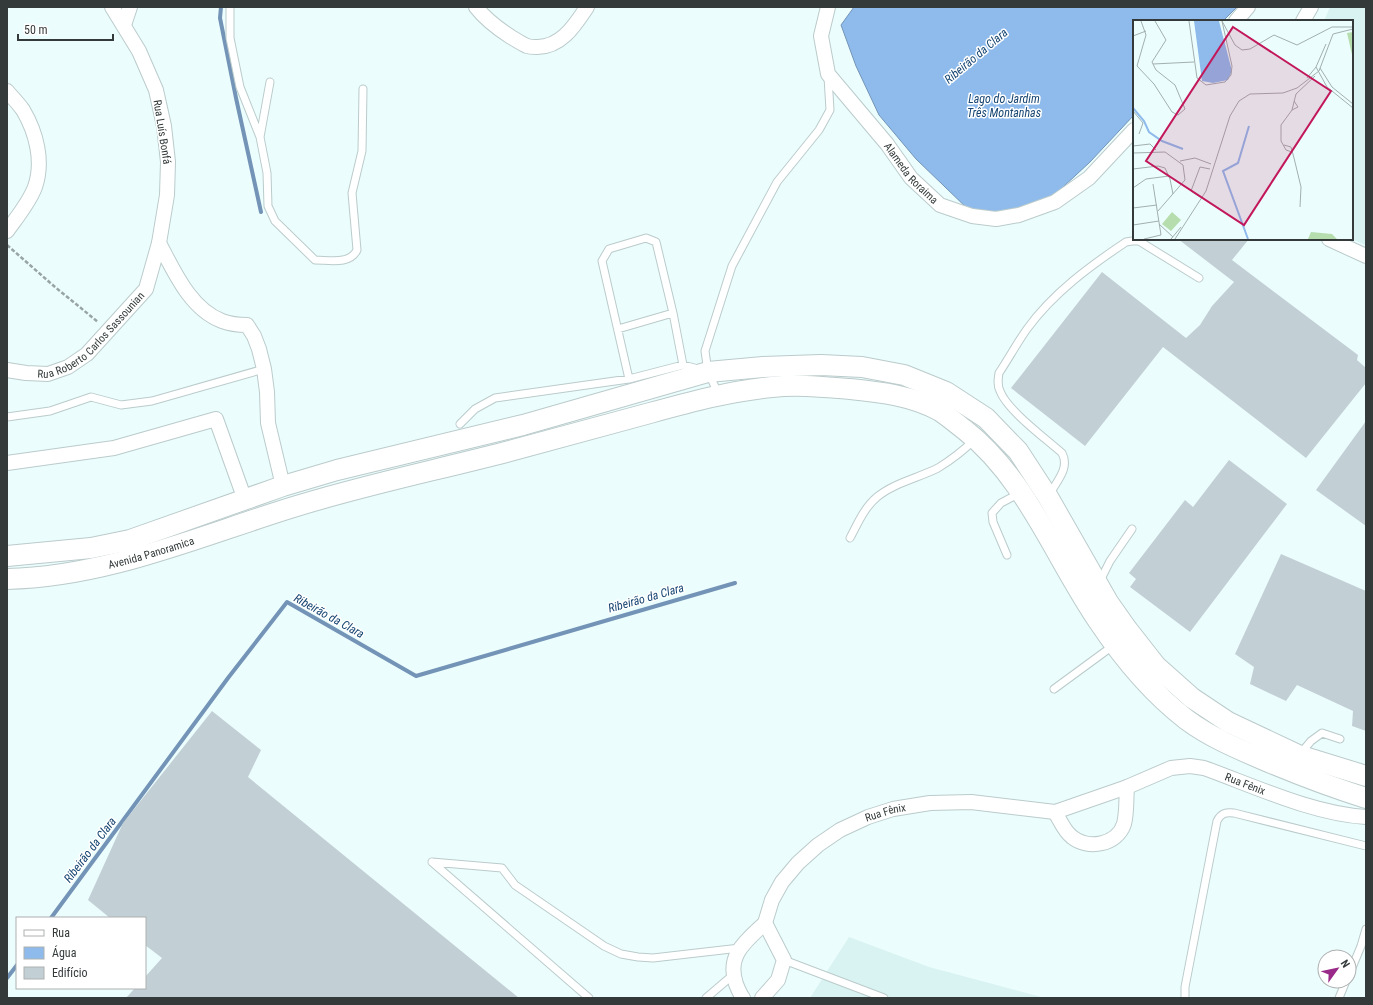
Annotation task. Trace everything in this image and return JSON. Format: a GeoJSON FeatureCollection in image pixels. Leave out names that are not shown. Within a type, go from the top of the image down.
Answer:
{"type":"FeatureCollection","features":[{"type":"Feature","properties":{"kind":"main road","name":"Avenida Panoramica"},"geometry":{"type":"LineString","coordinates":[[7,556],[91,548],[130,540],[283,486],[337,470],[523,425],[708,372],[763,367],[821,365],[862,367],[904,375],[946,392],[986,418],[1018,451],[1048,497],[1108,602],[1127,629],[1156,666],[1192,698],[1228,722],[1298,755],[1366,776]]}},
{"type":"Feature","properties":{"kind":"main road","name":"Avenida Panoramica"},"geometry":{"type":"LineString","coordinates":[[7,579],[67,574],[137,558],[290,508],[720,395],[774,387],[814,386],[899,395],[926,404],[945,414],[976,438],[990,452],[1013,479],[1098,621],[1135,671],[1164,700],[1191,723],[1231,746],[1299,775],[1366,798]]}},
{"type":"Feature","properties":{"kind":"street","name":"Rua Luís Bonfá"},"geometry":{"type":"LineString","coordinates":[[112,7],[139,51],[156,90],[164,126],[168,162],[167,195],[159,243]]}},
{"type":"Feature","properties":{"kind":"street"},"geometry":{"type":"LineString","coordinates":[[124,25],[130,7]]}},
{"type":"Feature","properties":{"kind":"street"},"geometry":{"type":"LineString","coordinates":[[476,7],[484,18],[528,47],[542,47],[553,44],[562,38],[574,26],[587,7]]}},
{"type":"Feature","properties":{"kind":"street","name":"Alameda Roraima"},"geometry":{"type":"LineString","coordinates":[[828,7],[821,36],[828,74],[887,144],[911,178],[940,205],[972,216],[996,219],[1019,215],[1055,202],[1089,178],[1133,131]]}},
{"type":"Feature","properties":{"kind":"street"},"geometry":{"type":"LineString","coordinates":[[1237,20],[1248,7]]}},
{"type":"Feature","properties":{"kind":"street"},"geometry":{"type":"LineString","coordinates":[[1304,20],[1311,7]]}},
{"type":"Feature","properties":{"kind":"street"},"geometry":{"type":"LineString","coordinates":[[7,91],[22,109],[32,127],[38,149],[38,170],[35,186],[26,204],[7,231]]}},
{"type":"Feature","properties":{"kind":"street"},"geometry":{"type":"LineString","coordinates":[[1332,240],[1366,256]]}},
{"type":"Feature","properties":{"kind":"street"},"geometry":{"type":"LineString","coordinates":[[159,243],[176,274],[192,298],[201,307],[212,316],[223,322],[247,326],[254,336],[260,349],[264,368],[267,392],[268,423],[283,486]]}},
{"type":"Feature","properties":{"kind":"street","name":"Rua Roberto Carlos Sassounian"},"geometry":{"type":"LineString","coordinates":[[7,370],[48,374],[68,367],[86,354],[146,288],[159,243]]}},
{"type":"Feature","properties":{"kind":"street"},"geometry":{"type":"LineString","coordinates":[[7,463],[114,448],[216,419],[245,500]]}},
{"type":"Feature","properties":{"kind":"street","name":"Rua Fênix"},"geometry":{"type":"LineString","coordinates":[[765,923],[772,900],[782,882],[798,863],[818,844],[840,830],[868,817],[893,809],[930,803],[971,802],[1055,812],[1127,787],[1171,768],[1190,766],[1204,768],[1303,804],[1347,816],[1366,817]]}},
{"type":"Feature","properties":{"kind":"street"},"geometry":{"type":"LineString","coordinates":[[1055,812],[1071,836],[1078,842],[1087,845],[1106,842],[1117,836],[1124,824],[1127,787]]}},
{"type":"Feature","properties":{"kind":"street"},"geometry":{"type":"LineString","coordinates":[[740,997],[733,975],[735,957],[740,948],[765,923],[784,960],[778,980],[762,998]]}},
{"type":"Feature","properties":{"kind":"lane"},"geometry":{"type":"LineString","coordinates":[[230,7],[230,38],[240,87],[260,137],[267,173],[268,206],[275,221],[315,260],[347,260],[352,258],[357,250],[352,193],[362,151],[363,89]]}},
{"type":"Feature","properties":{"kind":"lane"},"geometry":{"type":"LineString","coordinates":[[720,395],[708,372],[705,350],[732,266],[777,182],[819,130],[830,110],[828,74]]}},
{"type":"Feature","properties":{"kind":"lane"},"geometry":{"type":"LineString","coordinates":[[260,137],[270,82]]}},
{"type":"Feature","properties":{"kind":"lane"},"geometry":{"type":"LineString","coordinates":[[629,379],[602,261],[609,249],[646,238],[656,242],[673,313],[683,365]]}},
{"type":"Feature","properties":{"kind":"lane"},"geometry":{"type":"LineString","coordinates":[[1048,497],[1065,465],[1062,453],[1013,410],[1004,399],[998,385],[999,373],[1028,328],[1055,296],[1088,269],[1126,242],[1139,241],[1199,278]]}},
{"type":"Feature","properties":{"kind":"lane"},"geometry":{"type":"LineString","coordinates":[[618,329],[673,313]]}},
{"type":"Feature","properties":{"kind":"lane"},"geometry":{"type":"LineString","coordinates":[[460,424],[475,408],[495,398],[629,379],[683,365],[708,372]]}},
{"type":"Feature","properties":{"kind":"lane"},"geometry":{"type":"LineString","coordinates":[[7,417],[50,411],[91,397],[122,405],[152,400],[264,368]]}},
{"type":"Feature","properties":{"kind":"lane"},"geometry":{"type":"LineString","coordinates":[[850,538],[865,510],[878,497],[938,467],[962,452],[976,438]]}},
{"type":"Feature","properties":{"kind":"lane"},"geometry":{"type":"LineString","coordinates":[[1007,555],[993,522],[992,513],[1001,503],[1021,493]]}},
{"type":"Feature","properties":{"kind":"lane"},"geometry":{"type":"LineString","coordinates":[[1098,584],[1110,561],[1132,529]]}},
{"type":"Feature","properties":{"kind":"lane"},"geometry":{"type":"LineString","coordinates":[[1054,689],[1115,644]]}},
{"type":"Feature","properties":{"kind":"lane"},"geometry":{"type":"LineString","coordinates":[[1298,755],[1311,741],[1322,733],[1340,739]]}},
{"type":"Feature","properties":{"kind":"lane"},"geometry":{"type":"LineString","coordinates":[[1185,998],[1185,987],[1219,816],[1228,812],[1234,813],[1366,846]]}},
{"type":"Feature","properties":{"kind":"lane"},"geometry":{"type":"LineString","coordinates":[[589,998],[432,862],[502,868],[516,885],[604,946],[621,954],[654,958],[740,948]]}},
{"type":"Feature","properties":{"kind":"lane"},"geometry":{"type":"LineString","coordinates":[[1357,956],[1366,929]]}},
{"type":"Feature","properties":{"kind":"lane"},"geometry":{"type":"LineString","coordinates":[[784,960],[884,998]]}},
{"type":"Feature","properties":{"kind":"lane"},"geometry":{"type":"LineString","coordinates":[[706,998],[733,975]]}},
{"type":"Feature","properties":{"kind":"path"},"geometry":{"type":"LineString","coordinates":[[7,245],[55,287],[108,330]]}},
{"type":"Feature","properties":{"kind":"shaded area"},"geometry":{"type":"Polygon","coordinates":[[[1330,7],[1366,7],[1366,245],[1353,240],[1353,20],[1324,20],[1330,7]]]}},
{"type":"Feature","properties":{"kind":"shaded area"},"geometry":{"type":"Polygon","coordinates":[[[849,937],[929,967],[1045,998],[810,998],[849,937]]]}},
{"type":"Feature","properties":{"kind":"water","name":"Lago do Jardim Três Montanhas"},"geometry":{"type":"Polygon","coordinates":[[[854,7],[1237,7],[1224,20],[1133,20],[1133,116],[1090,162],[1049,200],[1008,217],[972,213],[916,159],[879,115],[856,66],[841,25],[854,7]]]}},
{"type":"Feature","properties":{"kind":"building"},"geometry":{"type":"Polygon","coordinates":[[[1179,240],[1248,240],[1232,260],[1358,355],[1357,360],[1366,368],[1366,383],[1306,458],[1163,347],[1085,446],[1011,388],[1102,272],[1186,338],[1200,325],[1212,306],[1234,282],[1179,240]]]}},
{"type":"Feature","properties":{"kind":"building"},"geometry":{"type":"Polygon","coordinates":[[[1366,421],[1366,526],[1316,490],[1366,421]]]}},
{"type":"Feature","properties":{"kind":"building"},"geometry":{"type":"Polygon","coordinates":[[[1229,460],[1287,504],[1190,632],[1130,587],[1136,579],[1129,573],[1185,500],[1193,507],[1229,460]]]}},
{"type":"Feature","properties":{"kind":"building"},"geometry":{"type":"Polygon","coordinates":[[[1281,554],[1366,591],[1366,731],[1352,726],[1353,711],[1297,685],[1286,701],[1250,684],[1254,667],[1235,654],[1281,554]]]}},
{"type":"Feature","properties":{"kind":"building"},"geometry":{"type":"Polygon","coordinates":[[[212,711],[261,750],[248,777],[519,998],[126,998],[134,989],[146,989],[146,976],[162,958],[146,946],[146,917],[109,917],[88,900],[123,823],[212,711]]]}},
{"type":"Feature","properties":{"kind":"waterway"},"geometry":{"type":"LineString","coordinates":[[221,7],[220,18],[261,212]]}},
{"type":"Feature","properties":{"kind":"waterway","name":"Ribeirão da Clara"},"geometry":{"type":"LineString","coordinates":[[52,917],[228,678],[287,602],[416,676],[735,583]]}},
{"type":"Feature","properties":{"kind":"waterway","name":"Ribeirão da Clara"},"geometry":{"type":"LineString","coordinates":[[7,978],[16,966]]}}]}
